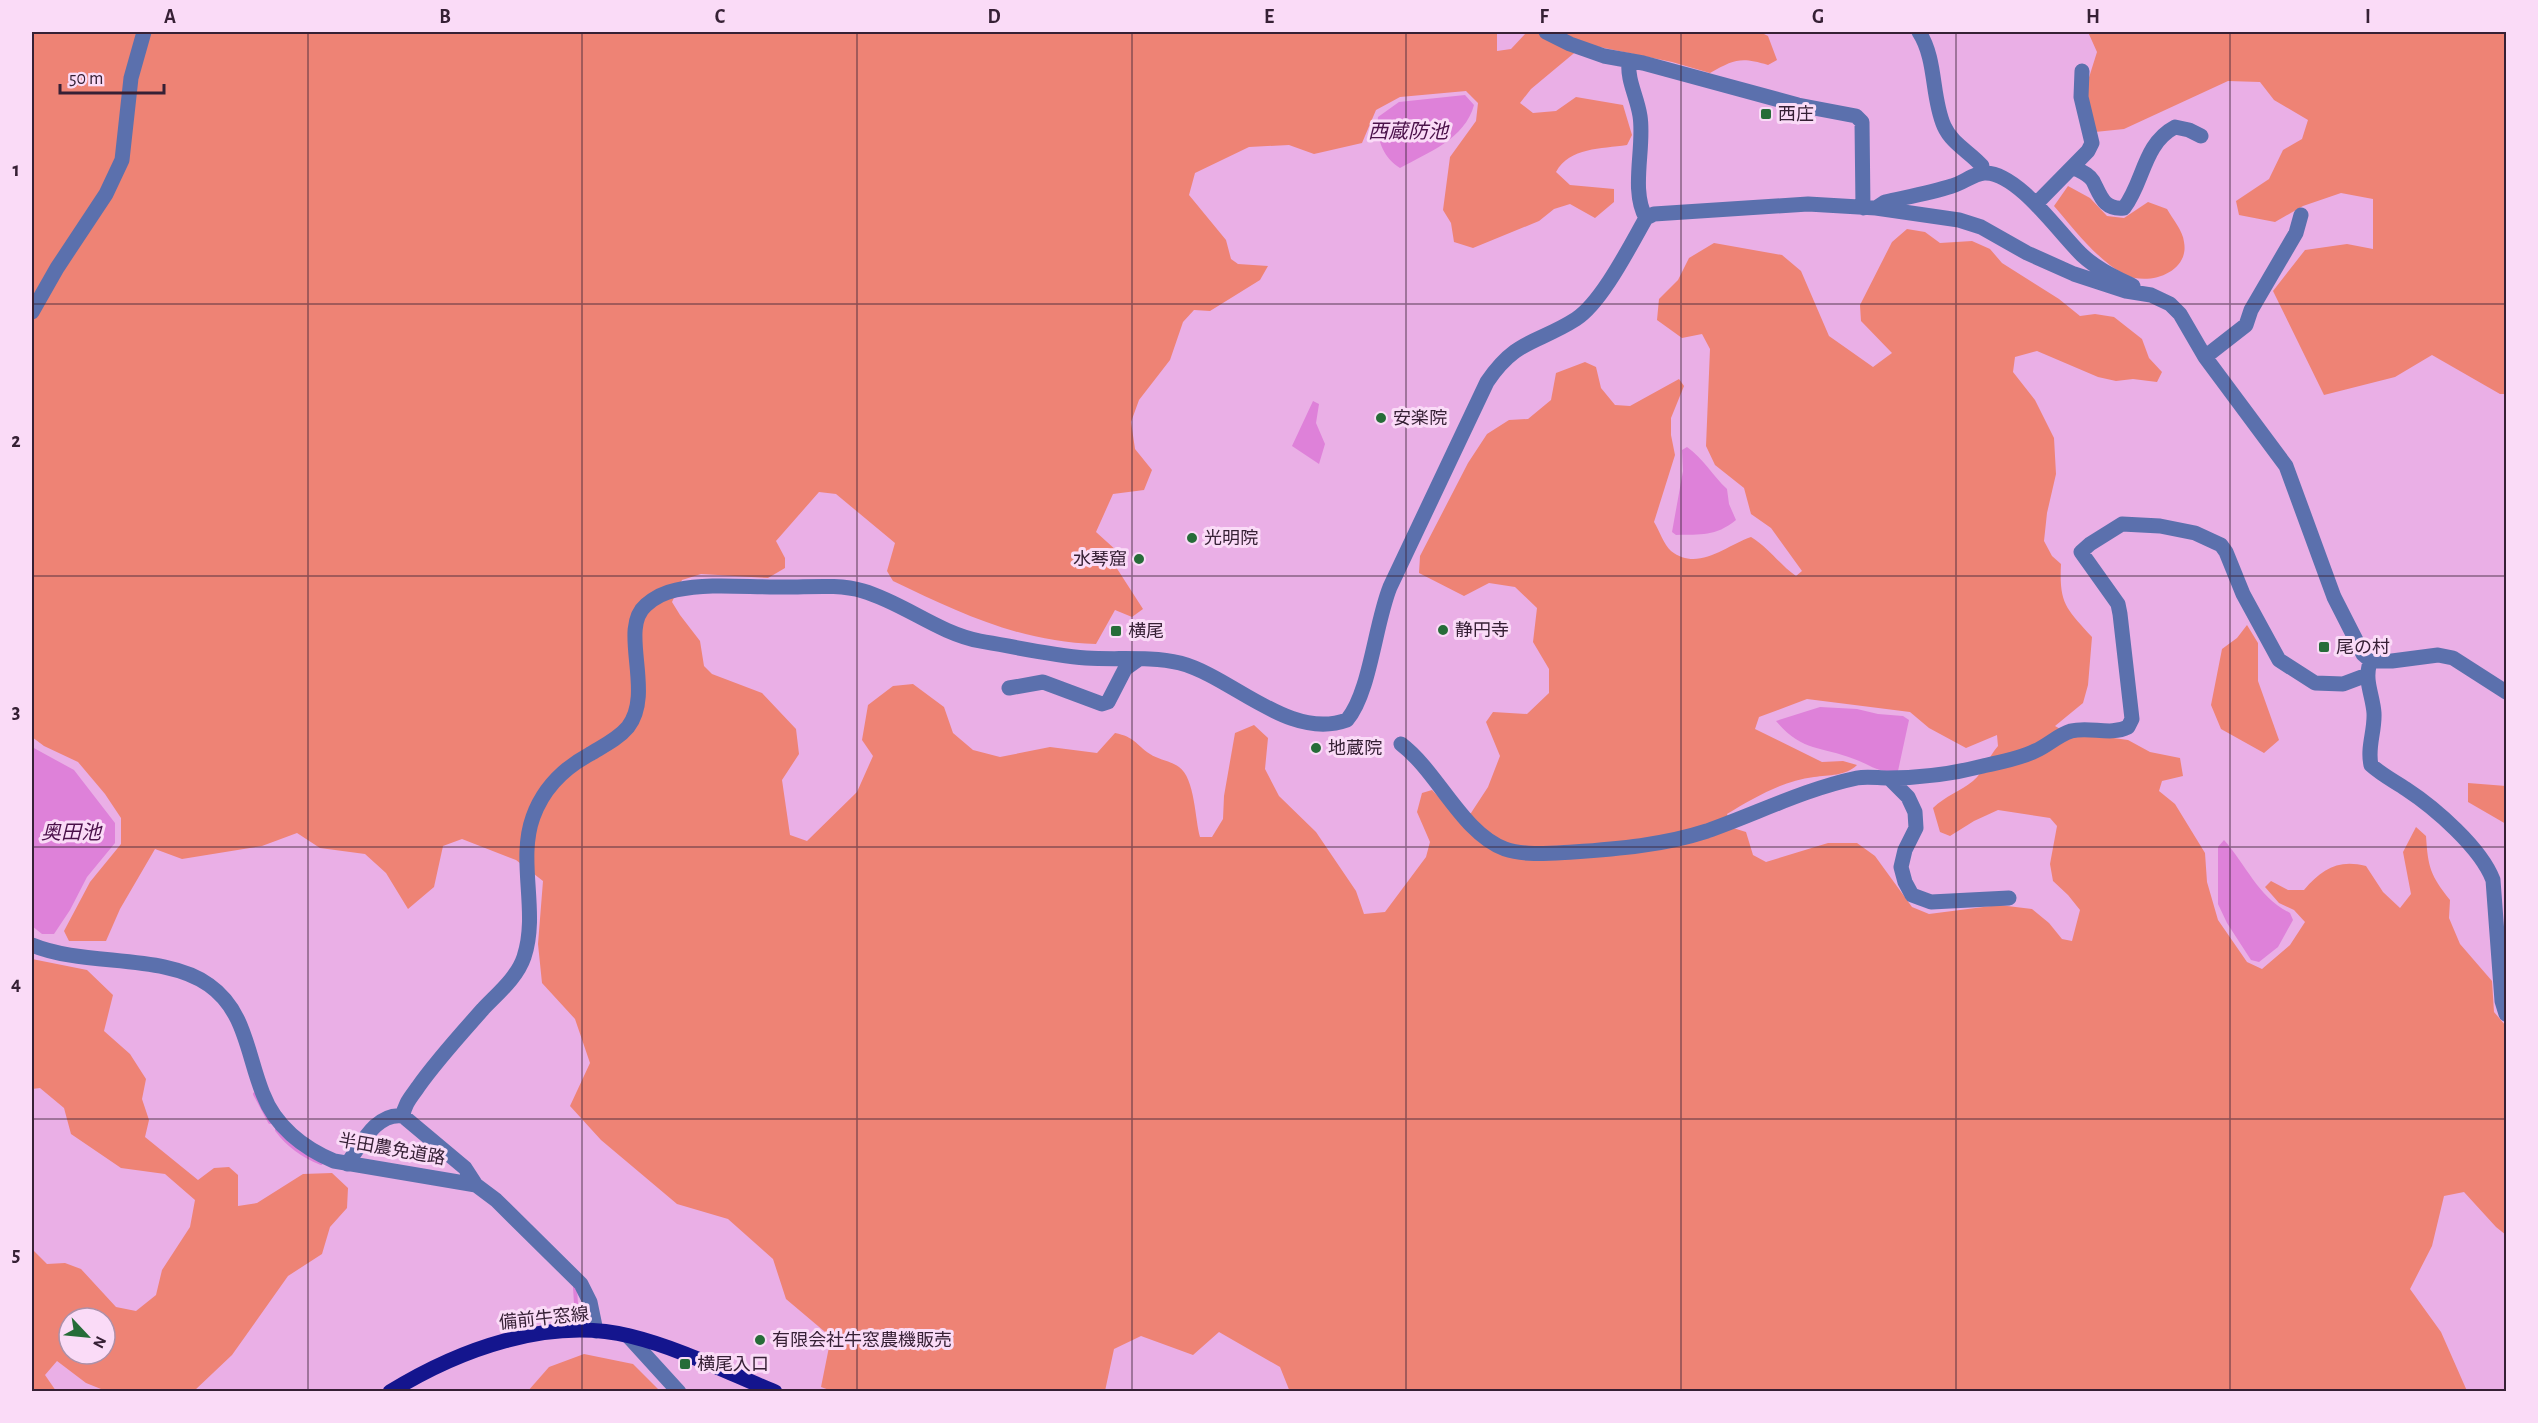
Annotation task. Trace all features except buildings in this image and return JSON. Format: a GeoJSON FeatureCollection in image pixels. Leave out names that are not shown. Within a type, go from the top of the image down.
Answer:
{"type":"FeatureCollection","features":[{"type":"Feature","properties":{"kind":"main road","name":"備前牛窓線"},"geometry":{"type":"LineString","coordinates":[[390,1392],[426,1370],[497,1341],[562,1332],[596,1331],[628,1336],[675,1351],[775,1392]]}},
{"type":"Feature","properties":{"kind":"street"},"geometry":{"type":"LineString","coordinates":[[32,312],[57,268],[106,194],[122,160],[131,78],[144,32]]}},
{"type":"Feature","properties":{"kind":"street"},"geometry":{"type":"LineString","coordinates":[[1546,32],[1583,50],[1798,105],[1856,116],[1862,122],[1870,208]]}},
{"type":"Feature","properties":{"kind":"street"},"geometry":{"type":"LineString","coordinates":[[1919,32],[1931,63],[1944,125],[1954,141],[1982,166],[1982,172]]}},
{"type":"Feature","properties":{"kind":"street"},"geometry":{"type":"LineString","coordinates":[[1629,61],[1630,84],[1640,115],[1638,168],[1642,212],[1646,218]]}},
{"type":"Feature","properties":{"kind":"street"},"geometry":{"type":"LineString","coordinates":[[2036,204],[2088,151],[2092,143],[2083,107],[2082,71]]}},
{"type":"Feature","properties":{"kind":"street"},"geometry":{"type":"LineString","coordinates":[[2073,167],[2087,174],[2103,203],[2115,209],[2124,208],[2129,202],[2146,157],[2166,132],[2175,127],[2201,136]]}},
{"type":"Feature","properties":{"kind":"street"},"geometry":{"type":"LineString","coordinates":[[1870,208],[1885,202],[1953,186],[1982,172],[2005,178],[2036,204],[2082,255],[2111,275],[2137,288],[2140,293]]}},
{"type":"Feature","properties":{"kind":"street"},"geometry":{"type":"LineString","coordinates":[[403,1116],[404,1107],[424,1079],[511,980],[523,959],[528,935],[527,838],[534,815],[543,796],[559,775],[574,762],[613,740],[627,727],[635,714],[639,686],[634,635],[638,617],[644,606],[675,590],[714,587],[839,587],[862,590],[974,639],[1067,656],[1173,662],[1206,673],[1281,715],[1328,725],[1347,720],[1359,701],[1383,605],[1390,587],[1488,381],[1498,365],[1512,352],[1575,319],[1590,308],[1646,218],[1654,214],[1675,211],[1759,209],[1808,204],[1870,208],[1959,220],[1981,227],[2026,253],[2074,274],[2126,291],[2151,295],[2170,304],[2180,314],[2205,357],[2286,466],[2334,597],[2369,668],[2374,716],[2368,753],[2371,765],[2425,803],[2466,839],[2489,870],[2493,880],[2502,1001],[2506,1014]]}},
{"type":"Feature","properties":{"kind":"street"},"geometry":{"type":"LineString","coordinates":[[2205,357],[2246,325],[2251,310],[2296,233],[2301,215]]}},
{"type":"Feature","properties":{"kind":"street"},"geometry":{"type":"LineString","coordinates":[[1401,744],[1442,787],[1468,823],[1504,849],[1515,851],[1602,850],[1664,842],[1706,831],[1831,783],[1862,777],[1888,778],[1945,774],[2036,751],[2070,731],[2120,732],[2128,727],[2132,719],[2118,604],[2081,552],[2122,524],[2160,526],[2194,533],[2221,545],[2243,594],[2279,660],[2315,683],[2343,684],[2369,668],[2438,655],[2453,658],[2506,692]]}},
{"type":"Feature","properties":{"kind":"street"},"geometry":{"type":"LineString","coordinates":[[1009,688],[1043,682],[1102,704],[1107,702],[1125,669],[1139,659]]}},
{"type":"Feature","properties":{"kind":"street"},"geometry":{"type":"LineString","coordinates":[[1888,778],[1908,797],[1915,812],[1916,828],[1905,850],[1901,867],[1912,895],[1931,903],[2009,898]]}},
{"type":"Feature","properties":{"kind":"street","name":"半田農免道路"},"geometry":{"type":"LineString","coordinates":[[32,945],[90,960],[180,970],[209,984],[230,1003],[242,1027],[263,1094],[271,1111],[295,1139],[316,1154],[347,1164],[476,1185],[496,1200],[581,1284],[590,1302],[596,1331]]}},
{"type":"Feature","properties":{"kind":"street"},"geometry":{"type":"LineString","coordinates":[[347,1164],[380,1120],[391,1114],[403,1116],[465,1168],[476,1185]]}},
{"type":"Feature","properties":{"kind":"street"},"geometry":{"type":"LineString","coordinates":[[628,1336],[679,1392]]}},
{"type":"Feature","properties":{"kind":"shaded area"},"geometry":{"type":"Polygon","coordinates":[[[32,32],[1497,32],[1497,51],[1511,49],[1527,32],[1760,32],[1768,36],[1777,60],[1768,65],[1744,60],[1710,73],[1672,62],[1585,44],[1531,89],[1520,103],[1533,113],[1556,111],[1576,97],[1623,105],[1632,135],[1627,145],[1578,154],[1569,158],[1556,172],[1570,185],[1614,189],[1614,202],[1595,218],[1570,204],[1554,209],[1539,221],[1473,248],[1454,242],[1451,223],[1443,210],[1450,157],[1476,121],[1478,103],[1466,91],[1400,97],[1376,110],[1362,143],[1314,154],[1289,145],[1249,147],[1195,173],[1189,195],[1226,240],[1231,259],[1238,264],[1268,266],[1260,280],[1210,311],[1194,310],[1183,322],[1170,360],[1139,400],[1131,422],[1135,449],[1152,470],[1144,490],[1113,494],[1096,532],[1117,551],[1116,567],[1143,609],[1132,617],[1115,610],[1096,644],[1068,642],[1016,632],[942,604],[893,581],[887,571],[895,543],[836,494],[819,492],[776,541],[785,558],[785,568],[768,578],[701,574],[682,580],[672,602],[700,641],[704,666],[712,674],[762,693],[796,729],[799,754],[782,780],[790,835],[807,841],[857,792],[873,756],[862,740],[868,705],[893,686],[913,684],[944,707],[953,733],[973,750],[1000,757],[1050,747],[1097,753],[1115,733],[1127,737],[1150,754],[1176,765],[1184,772],[1191,789],[1200,837],[1212,837],[1223,819],[1224,796],[1235,733],[1254,725],[1268,738],[1265,769],[1279,796],[1316,832],[1356,891],[1364,914],[1385,912],[1426,857],[1430,842],[1417,812],[1422,793],[1432,790],[1457,816],[1471,813],[1488,787],[1500,756],[1486,722],[1493,712],[1527,714],[1549,693],[1549,669],[1533,642],[1537,608],[1515,587],[1489,583],[1464,596],[1419,573],[1420,556],[1468,463],[1487,434],[1509,420],[1528,419],[1551,400],[1556,373],[1585,362],[1596,367],[1601,388],[1615,405],[1630,406],[1679,379],[1684,386],[1671,418],[1671,435],[1675,455],[1654,522],[1666,545],[1681,557],[1691,559],[1711,555],[1751,537],[1796,576],[1802,571],[1771,528],[1751,514],[1744,488],[1715,465],[1706,446],[1710,349],[1702,334],[1682,338],[1657,320],[1659,299],[1678,280],[1689,258],[1714,243],[1782,255],[1801,271],[1829,336],[1873,367],[1892,353],[1861,321],[1860,305],[1892,242],[1907,229],[1925,232],[1940,243],[1972,241],[1990,249],[2002,263],[2059,299],[2080,316],[2095,314],[2114,317],[2142,339],[2149,358],[2162,372],[2157,382],[2133,379],[2116,381],[2098,377],[2037,351],[2015,357],[2013,372],[2035,400],[2054,438],[2056,474],[2047,513],[2044,541],[2052,556],[2061,564],[2061,588],[2066,605],[2092,637],[2088,685],[2083,703],[2055,726],[2071,735],[2092,735],[2128,740],[2150,752],[2180,758],[2183,776],[2162,781],[2159,791],[2175,804],[2205,853],[2207,882],[2218,920],[2247,962],[2262,969],[2290,945],[2305,922],[2294,910],[2279,903],[2265,887],[2271,881],[2288,890],[2304,890],[2317,876],[2331,868],[2347,864],[2366,866],[2383,892],[2400,908],[2411,894],[2403,852],[2416,827],[2426,836],[2431,870],[2450,900],[2449,918],[2460,944],[2492,981],[2494,1012],[2506,1026],[2506,1235],[2464,1192],[2444,1196],[2432,1246],[2410,1289],[2441,1332],[2467,1391],[1290,1392],[1280,1367],[1219,1332],[1193,1355],[1141,1336],[1114,1349],[1105,1391],[832,1391],[821,1387],[831,1337],[786,1299],[773,1259],[728,1219],[677,1204],[601,1140],[570,1106],[590,1063],[575,1019],[542,983],[538,944],[543,881],[516,860],[462,839],[443,846],[434,887],[408,909],[386,873],[365,854],[320,848],[297,833],[262,846],[182,859],[155,849],[120,909],[106,941],[69,941],[64,931],[90,882],[121,844],[121,818],[105,794],[78,762],[44,746],[32,737],[32,32]],[[1807,699],[1759,717],[1755,729],[1822,762],[1843,761],[1857,765],[1843,773],[1791,782],[1758,796],[1727,814],[1733,828],[1746,832],[1753,855],[1766,862],[1828,843],[1857,843],[1875,856],[1912,907],[1929,914],[1999,905],[2032,909],[2049,923],[2062,939],[2072,941],[2080,910],[2053,881],[2050,864],[2057,826],[2050,818],[1998,810],[1950,836],[1940,832],[1933,808],[1976,778],[1998,746],[1997,735],[1966,748],[1929,728],[1910,712],[1807,699]]]}},
{"type":"Feature","properties":{"kind":"shaded area"},"geometry":{"type":"Polygon","coordinates":[[[2088,32],[2506,32],[2506,394],[2500,394],[2432,355],[2395,377],[2324,395],[2273,291],[2305,250],[2347,244],[2373,249],[2373,199],[2341,193],[2303,206],[2275,222],[2239,215],[2236,201],[2269,179],[2283,150],[2302,139],[2308,120],[2274,100],[2260,82],[2228,81],[2124,129],[2095,132],[2086,87],[2097,52],[2088,32]]]}},
{"type":"Feature","properties":{"kind":"shaded area"},"geometry":{"type":"Polygon","coordinates":[[[2068,186],[2090,198],[2107,216],[2124,218],[2148,202],[2167,209],[2180,229],[2184,242],[2184,253],[2180,262],[2165,275],[2144,279],[2133,278],[2114,268],[2086,243],[2054,206],[2068,186]]]}},
{"type":"Feature","properties":{"kind":"shaded area"},"geometry":{"type":"Polygon","coordinates":[[[2247,625],[2258,643],[2258,681],[2279,740],[2264,753],[2221,729],[2211,705],[2222,649],[2237,638],[2247,625]]]}},
{"type":"Feature","properties":{"kind":"shaded area"},"geometry":{"type":"Polygon","coordinates":[[[2468,783],[2506,786],[2506,824],[2468,802],[2468,783]]]}},
{"type":"Feature","properties":{"kind":"shaded area"},"geometry":{"type":"Polygon","coordinates":[[[32,959],[87,970],[113,995],[104,1031],[130,1054],[146,1079],[142,1099],[149,1120],[145,1137],[198,1180],[214,1168],[229,1167],[238,1175],[238,1206],[257,1203],[303,1174],[332,1173],[348,1188],[347,1208],[330,1227],[322,1254],[288,1276],[232,1355],[194,1391],[106,1391],[86,1383],[64,1366],[117,1366],[117,1307],[136,1311],[156,1295],[162,1270],[190,1227],[195,1200],[165,1174],[121,1168],[71,1134],[64,1108],[40,1088],[32,1089],[32,959]]]}},
{"type":"Feature","properties":{"kind":"shaded area"},"geometry":{"type":"Polygon","coordinates":[[[32,1242],[34,1251],[47,1264],[65,1263],[81,1269],[115,1306],[57,1306],[57,1361],[45,1375],[56,1391],[32,1391],[32,1242]]]}},
{"type":"Feature","properties":{"kind":"shaded area"},"geometry":{"type":"Polygon","coordinates":[[[584,1354],[633,1364],[660,1391],[528,1391],[549,1367],[584,1354]]]}},
{"type":"Feature","properties":{"kind":"water","name":"西蔵防池"},"geometry":{"type":"Polygon","coordinates":[[[1465,95],[1474,105],[1469,117],[1454,136],[1400,168],[1389,158],[1379,139],[1378,117],[1399,102],[1465,95]]]}},
{"type":"Feature","properties":{"kind":"water"},"geometry":{"type":"Polygon","coordinates":[[[1313,401],[1319,404],[1316,423],[1325,444],[1319,464],[1292,446],[1313,401]]]}},
{"type":"Feature","properties":{"kind":"water"},"geometry":{"type":"Polygon","coordinates":[[[1687,447],[1727,489],[1729,504],[1736,520],[1714,532],[1676,535],[1672,532],[1683,471],[1682,450],[1687,447]]]}},
{"type":"Feature","properties":{"kind":"water"},"geometry":{"type":"Polygon","coordinates":[[[1820,707],[1857,709],[1903,716],[1909,720],[1898,771],[1880,770],[1854,759],[1812,747],[1794,738],[1776,721],[1820,707]]]}},
{"type":"Feature","properties":{"kind":"water","name":"奥田池"},"geometry":{"type":"Polygon","coordinates":[[[32,747],[74,770],[115,823],[115,843],[87,877],[70,910],[54,934],[42,934],[32,926],[32,747]]]}},
{"type":"Feature","properties":{"kind":"water"},"geometry":{"type":"Polygon","coordinates":[[[2224,840],[2261,890],[2290,913],[2293,920],[2278,947],[2259,962],[2251,960],[2227,923],[2218,904],[2218,847],[2224,840]]]}},
{"type":"Feature","properties":{"kind":"waterway"},"geometry":{"type":"LineString","coordinates":[[255,1094],[270,1122]]}},
{"type":"Feature","properties":{"kind":"waterway"},"geometry":{"type":"LineString","coordinates":[[277,1130],[297,1150],[321,1163]]}},
{"type":"Feature","properties":{"kind":"waterway"},"geometry":{"type":"LineString","coordinates":[[566,1319],[576,1304],[575,1287]]}},
{"type":"Feature","properties":{"kind":"place","name":"西庄"},"geometry":{"type":"Point","coordinates":[1766,114]}},
{"type":"Feature","properties":{"kind":"place","name":"安楽院"},"geometry":{"type":"Point","coordinates":[1381,418]}},
{"type":"Feature","properties":{"kind":"place","name":"光明院"},"geometry":{"type":"Point","coordinates":[1192,538]}},
{"type":"Feature","properties":{"kind":"place","name":"水琴窟"},"geometry":{"type":"Point","coordinates":[1139,559]}},
{"type":"Feature","properties":{"kind":"place","name":"静円寺"},"geometry":{"type":"Point","coordinates":[1443,630]}},
{"type":"Feature","properties":{"kind":"place","name":"横尾"},"geometry":{"type":"Point","coordinates":[1116,631]}},
{"type":"Feature","properties":{"kind":"place","name":"尾の村"},"geometry":{"type":"Point","coordinates":[2324,647]}},
{"type":"Feature","properties":{"kind":"place","name":"地蔵院"},"geometry":{"type":"Point","coordinates":[1316,748]}},
{"type":"Feature","properties":{"kind":"place","name":"有限会社牛窓農機販売"},"geometry":{"type":"Point","coordinates":[760,1340]}},
{"type":"Feature","properties":{"kind":"place","name":"横尾入口"},"geometry":{"type":"Point","coordinates":[685,1364]}}]}
